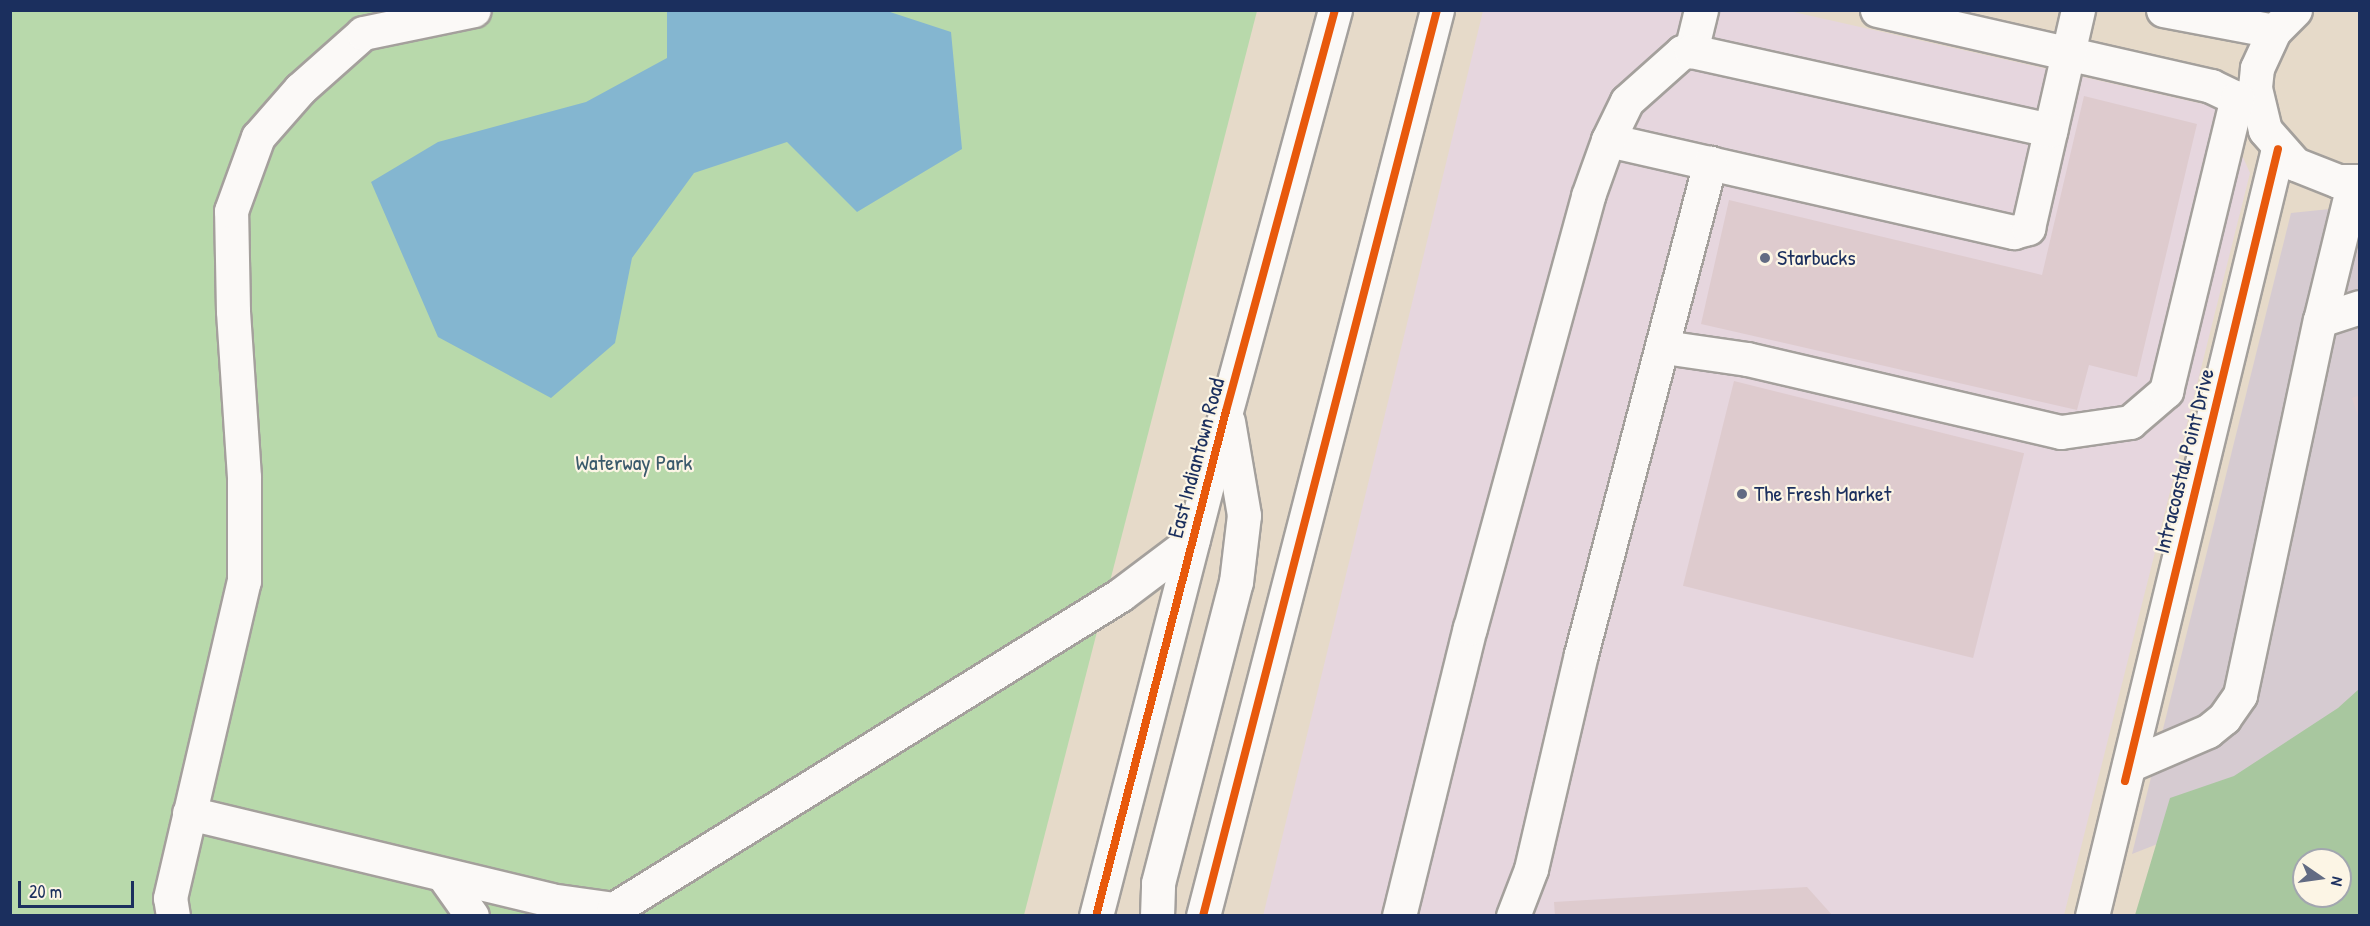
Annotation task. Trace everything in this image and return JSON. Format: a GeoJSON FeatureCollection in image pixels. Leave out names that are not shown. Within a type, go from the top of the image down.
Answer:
{"type":"FeatureCollection","features":[{"type":"Feature","properties":{"kind":"main road"},"geometry":{"type":"LineString","coordinates":[[173,915],[170,898],[244,581],[244,477],[232,310],[231,211],[258,137],[300,88],[363,33],[474,10]]}},
{"type":"Feature","properties":{"kind":"main road","name":"East Indiantown Road"},"geometry":{"type":"LineString","coordinates":[[1096,915],[1226,411],[1335,10]]}},
{"type":"Feature","properties":{"kind":"main road"},"geometry":{"type":"LineString","coordinates":[[1203,915],[1437,10]]}},
{"type":"Feature","properties":{"kind":"main road"},"geometry":{"type":"LineString","coordinates":[[1691,51],[1701,10]]}},
{"type":"Feature","properties":{"kind":"main road"},"geometry":{"type":"LineString","coordinates":[[1877,10],[2211,86],[2247,102],[2278,148],[2315,175],[2357,181],[2320,320],[2240,695],[2224,718],[2208,732],[2127,773]]}},
{"type":"Feature","properties":{"kind":"main road"},"geometry":{"type":"LineString","coordinates":[[1608,140],[2014,232],[2028,228],[2078,10]]}},
{"type":"Feature","properties":{"kind":"main road"},"geometry":{"type":"LineString","coordinates":[[1664,346],[1747,359],[2061,432],[2130,422],[2166,391],[2257,68],[2284,21],[2163,10]]}},
{"type":"Feature","properties":{"kind":"main road"},"geometry":{"type":"LineString","coordinates":[[1399,915],[1470,628],[1588,196],[1608,140],[1627,101],[1682,51],[1691,51],[2050,130]]}},
{"type":"Feature","properties":{"kind":"main road","name":"Intracoastal Point Drive"},"geometry":{"type":"LineString","coordinates":[[2092,915],[2278,148]]}},
{"type":"Feature","properties":{"kind":"main road"},"geometry":{"type":"LineString","coordinates":[[1513,915],[1532,868],[1581,654],[1664,346],[1710,163]]}},
{"type":"Feature","properties":{"kind":"main road"},"geometry":{"type":"LineString","coordinates":[[2320,320],[2360,307]]}},
{"type":"Feature","properties":{"kind":"main road"},"geometry":{"type":"LineString","coordinates":[[1157,915],[1158,883],[1236,582],[1244,515],[1226,411]]}},
{"type":"Feature","properties":{"kind":"main road"},"geometry":{"type":"LineString","coordinates":[[189,813],[549,900],[614,909],[1120,595],[1193,540]]}},
{"type":"Feature","properties":{"kind":"main road"},"geometry":{"type":"LineString","coordinates":[[443,875],[472,915]]}},
{"type":"Feature","properties":{"kind":"shaded area"},"geometry":{"type":"Polygon","coordinates":[[[1483,11],[1789,11],[2221,108],[2250,173],[2064,915],[1263,916],[1483,11]]]}},
{"type":"Feature","properties":{"kind":"shaded area"},"geometry":{"type":"Polygon","coordinates":[[[2359,206],[2359,765],[2132,854],[2291,213],[2359,206]]]}},
{"type":"Feature","properties":{"kind":"green space","name":"Waterway Park"},"geometry":{"type":"Polygon","coordinates":[[[10,11],[1257,11],[1024,915],[11,915],[10,11]]]}},
{"type":"Feature","properties":{"kind":"green space"},"geometry":{"type":"Polygon","coordinates":[[[2359,689],[2359,915],[2135,915],[2170,798],[2234,776],[2338,708],[2359,689]]]}},
{"type":"Feature","properties":{"kind":"water"},"geometry":{"type":"Polygon","coordinates":[[[667,11],[887,11],[951,32],[962,149],[857,212],[787,142],[694,173],[632,258],[615,343],[551,398],[438,337],[371,182],[438,142],[586,102],[667,58],[667,11]]]}},
{"type":"Feature","properties":{"kind":"building"},"geometry":{"type":"Polygon","coordinates":[[[2084,96],[2197,124],[2137,377],[2089,365],[2077,410],[1701,324],[1729,200],[2042,275],[2084,96]]]}},
{"type":"Feature","properties":{"kind":"building"},"geometry":{"type":"Polygon","coordinates":[[[1734,381],[2024,453],[1973,658],[1683,586],[1734,381]]]}},
{"type":"Feature","properties":{"kind":"building"},"geometry":{"type":"Polygon","coordinates":[[[2360,395],[2360,419],[2359,419],[2352,398],[2360,395]]]}},
{"type":"Feature","properties":{"kind":"building"},"geometry":{"type":"Polygon","coordinates":[[[1807,887],[1833,916],[1555,916],[1554,902],[1807,887]]]}},
{"type":"Feature","properties":{"kind":"cycle path"},"geometry":{"type":"LineString","coordinates":[[1096,916],[1226,411],[1335,10]]}},
{"type":"Feature","properties":{"kind":"cycle path"},"geometry":{"type":"LineString","coordinates":[[1203,916],[1437,10]]}},
{"type":"Feature","properties":{"kind":"cycle path"},"geometry":{"type":"LineString","coordinates":[[2125,781],[2278,149]]}},
{"type":"Feature","properties":{"kind":"place","name":"Starbucks"},"geometry":{"type":"Point","coordinates":[1765,258]}},
{"type":"Feature","properties":{"kind":"place","name":"The Fresh Market"},"geometry":{"type":"Point","coordinates":[1742,494]}}]}
